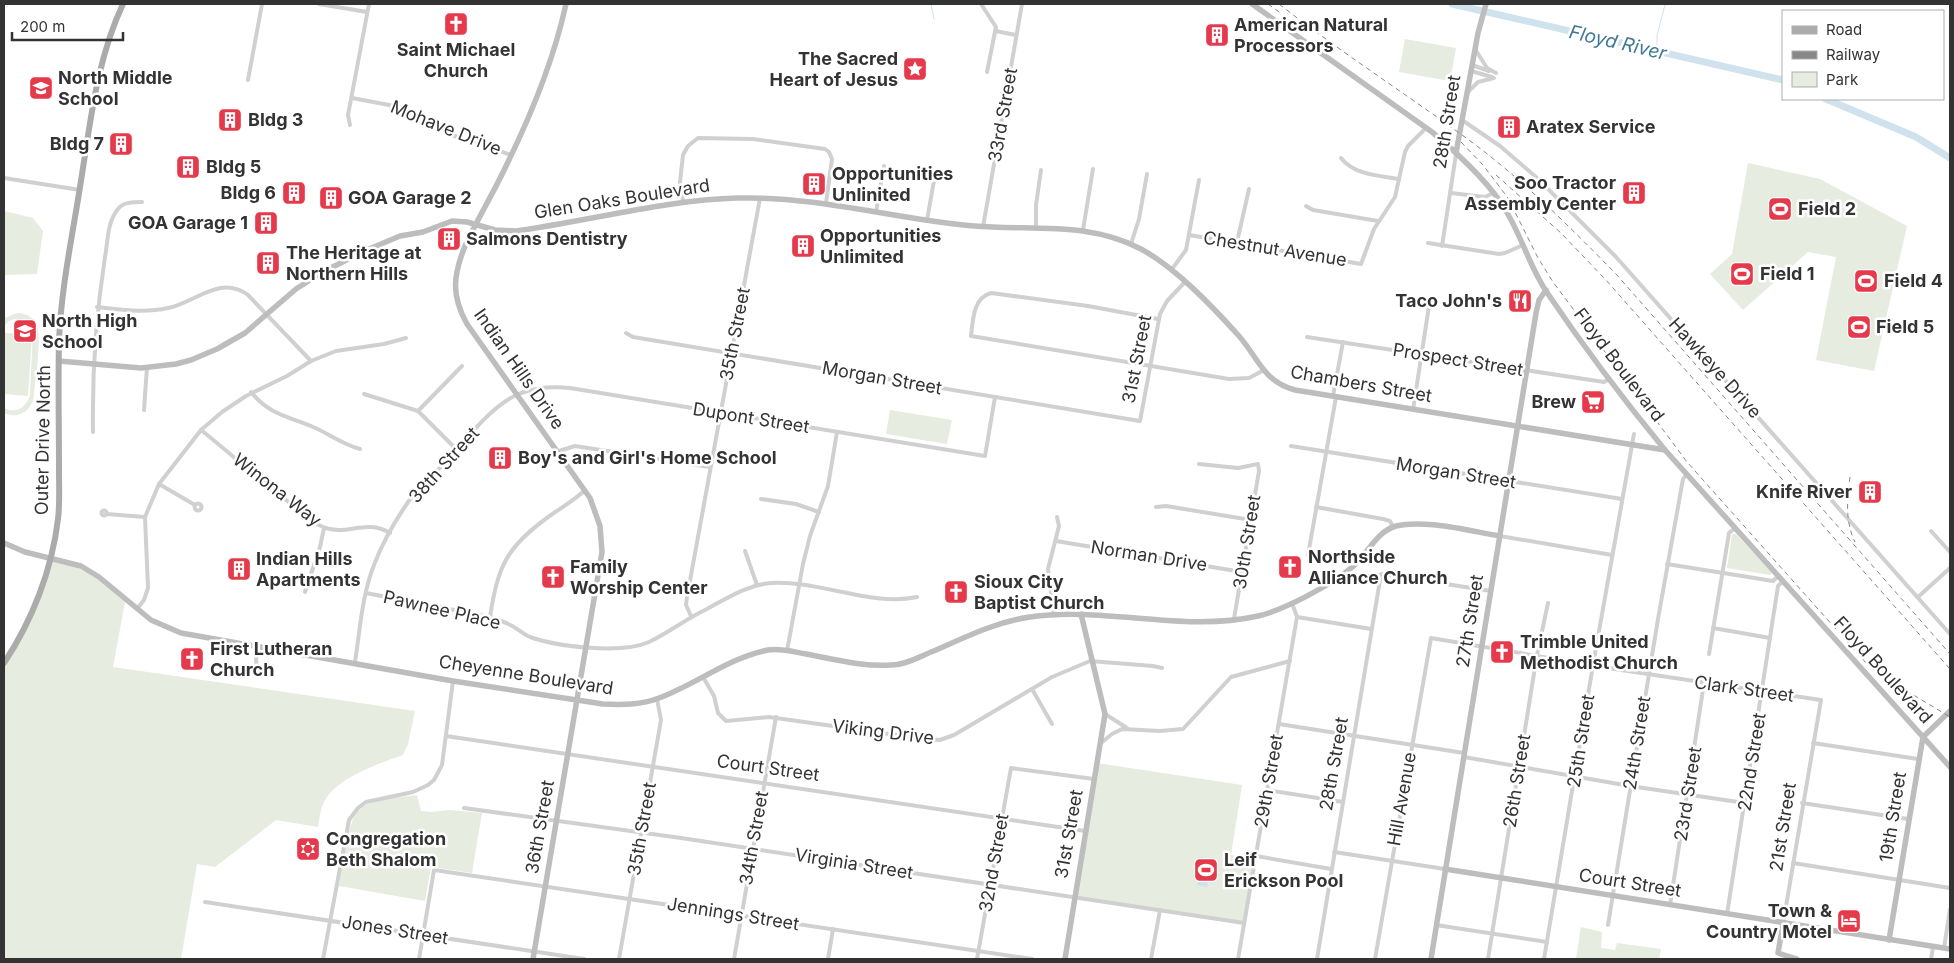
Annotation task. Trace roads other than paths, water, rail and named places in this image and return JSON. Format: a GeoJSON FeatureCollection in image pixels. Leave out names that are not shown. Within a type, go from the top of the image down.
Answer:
{"type":"FeatureCollection","features":[{"type":"Feature","properties":{"kind":"main road","name":"Outer Drive North"},"geometry":{"type":"LineString","coordinates":[[4,663],[36,603],[51,558],[59,512],[59,361],[63,298],[100,70],[108,42],[123,4]]}},
{"type":"Feature","properties":{"kind":"main road","name":"Indian Hills Drive"},"geometry":{"type":"LineString","coordinates":[[566,4],[551,59],[511,155],[475,224],[458,266],[455,282],[460,311],[467,324],[585,490],[598,517],[602,547],[577,700]]}},
{"type":"Feature","properties":{"kind":"main road","name":"Floyd Boulevard"},"geometry":{"type":"LineString","coordinates":[[1252,4],[1426,128],[1456,153],[1493,193],[1502,203],[1546,290],[1609,379],[1665,450],[1950,767]]}},
{"type":"Feature","properties":{"kind":"main road","name":"28th Street"},"geometry":{"type":"LineString","coordinates":[[1456,153],[1471,68],[1486,4]]}},
{"type":"Feature","properties":{"kind":"main road","name":"Glen Oaks Boulevard"},"geometry":{"type":"LineString","coordinates":[[59,361],[147,368],[176,364],[201,357],[245,333],[302,285],[362,252],[400,236],[423,232],[445,223],[458,221],[495,230],[516,232],[683,202],[760,198],[826,203],[927,220],[983,227],[1097,232],[1131,244],[1156,257],[1172,269],[1238,335],[1264,370]]}},
{"type":"Feature","properties":{"kind":"main road","name":"27th Street"},"geometry":{"type":"LineString","coordinates":[[1431,959],[1526,370],[1536,313],[1540,300],[1546,290]]}},
{"type":"Feature","properties":{"kind":"main road","name":"Chambers Street"},"geometry":{"type":"LineString","coordinates":[[1264,370],[1273,381],[1282,387],[1665,450]]}},
{"type":"Feature","properties":{"kind":"main road"},"geometry":{"type":"LineString","coordinates":[[1393,527],[1417,523],[1500,536]]}},
{"type":"Feature","properties":{"kind":"main road","name":"Cheyenne Boulevard"},"geometry":{"type":"LineString","coordinates":[[4,543],[25,552],[72,563],[88,570],[151,620],[181,633],[454,680],[577,700],[621,705],[658,699],[734,661],[770,650],[787,650],[874,665],[898,664],[991,626],[1012,620],[1081,614],[1174,622],[1234,620],[1267,614],[1292,603],[1342,575],[1358,562],[1377,539],[1393,527]]}},
{"type":"Feature","properties":{"kind":"main road"},"geometry":{"type":"LineString","coordinates":[[1081,614],[1105,714]]}},
{"type":"Feature","properties":{"kind":"main road","name":"36th Street"},"geometry":{"type":"LineString","coordinates":[[533,959],[577,700]]}},
{"type":"Feature","properties":{"kind":"main road"},"geometry":{"type":"LineString","coordinates":[[1923,737],[1950,711]]}},
{"type":"Feature","properties":{"kind":"main road","name":"31st Street"},"geometry":{"type":"LineString","coordinates":[[1065,959],[1105,714]]}},
{"type":"Feature","properties":{"kind":"main road","name":"19th Street"},"geometry":{"type":"LineString","coordinates":[[1889,940],[1923,737]]}},
{"type":"Feature","properties":{"kind":"main road","name":"Court Street"},"geometry":{"type":"LineString","coordinates":[[1445,869],[1947,949]]}},
{"type":"Feature","properties":{"kind":"main road","name":"21st Street"},"geometry":{"type":"LineString","coordinates":[[1778,956],[1783,924]]}},
{"type":"Feature","properties":{"kind":"main road"},"geometry":{"type":"LineString","coordinates":[[1778,956],[1797,959]]}},
{"type":"Feature","properties":{"kind":"street"},"geometry":{"type":"LineString","coordinates":[[248,80],[262,4]]}},
{"type":"Feature","properties":{"kind":"street"},"geometry":{"type":"LineString","coordinates":[[319,4],[367,12]]}},
{"type":"Feature","properties":{"kind":"street"},"geometry":{"type":"LineString","coordinates":[[350,125],[348,116],[369,4]]}},
{"type":"Feature","properties":{"kind":"street"},"geometry":{"type":"LineString","coordinates":[[981,4],[996,27],[987,72]]}},
{"type":"Feature","properties":{"kind":"street","name":"33rd Street"},"geometry":{"type":"LineString","coordinates":[[983,227],[1022,4]]}},
{"type":"Feature","properties":{"kind":"street"},"geometry":{"type":"LineString","coordinates":[[995,31],[1016,35]]}},
{"type":"Feature","properties":{"kind":"street"},"geometry":{"type":"LineString","coordinates":[[1471,68],[1496,73],[1487,68],[1475,49]]}},
{"type":"Feature","properties":{"kind":"street"},"geometry":{"type":"LineString","coordinates":[[1467,94],[1478,82],[1494,78],[1471,68]]}},
{"type":"Feature","properties":{"kind":"street","name":"Mohave Drive"},"geometry":{"type":"LineString","coordinates":[[352,98],[405,108],[436,124],[452,135],[511,155]]}},
{"type":"Feature","properties":{"kind":"street","name":"Hawkeye Drive"},"geometry":{"type":"LineString","coordinates":[[1462,120],[1500,146],[1536,177],[1616,257],[1950,634]]}},
{"type":"Feature","properties":{"kind":"street"},"geometry":{"type":"LineString","coordinates":[[1306,206],[1313,210],[1378,221],[1392,203],[1408,146],[1426,128]]}},
{"type":"Feature","properties":{"kind":"street"},"geometry":{"type":"LineString","coordinates":[[683,202],[680,182],[683,155],[686,148],[693,141],[703,137],[753,139],[824,149],[829,152],[832,159],[826,203]]}},
{"type":"Feature","properties":{"kind":"street","name":"28th Street"},"geometry":{"type":"LineString","coordinates":[[1442,246],[1456,153]]}},
{"type":"Feature","properties":{"kind":"street"},"geometry":{"type":"LineString","coordinates":[[1341,158],[1346,164],[1360,172],[1399,179]]}},
{"type":"Feature","properties":{"kind":"street"},"geometry":{"type":"LineString","coordinates":[[876,212],[884,166]]}},
{"type":"Feature","properties":{"kind":"street"},"geometry":{"type":"LineString","coordinates":[[1083,230],[1093,169]]}},
{"type":"Feature","properties":{"kind":"street"},"geometry":{"type":"LineString","coordinates":[[1036,228],[1036,206],[1041,170]]}},
{"type":"Feature","properties":{"kind":"street"},"geometry":{"type":"LineString","coordinates":[[1131,244],[1139,219],[1147,174]]}},
{"type":"Feature","properties":{"kind":"street"},"geometry":{"type":"LineString","coordinates":[[927,220],[935,176]]}},
{"type":"Feature","properties":{"kind":"street"},"geometry":{"type":"LineString","coordinates":[[4,178],[80,190]]}},
{"type":"Feature","properties":{"kind":"street"},"geometry":{"type":"LineString","coordinates":[[1172,269],[1186,250],[1199,180]]}},
{"type":"Feature","properties":{"kind":"street"},"geometry":{"type":"LineString","coordinates":[[1237,242],[1249,189]]}},
{"type":"Feature","properties":{"kind":"street"},"geometry":{"type":"LineString","coordinates":[[1451,193],[1485,197],[1493,193]]}},
{"type":"Feature","properties":{"kind":"street","name":"35th Street"},"geometry":{"type":"LineString","coordinates":[[691,616],[686,605],[687,597],[760,198]]}},
{"type":"Feature","properties":{"kind":"street"},"geometry":{"type":"LineString","coordinates":[[93,432],[93,364],[97,307],[109,232],[113,217],[121,206],[142,202]]}},
{"type":"Feature","properties":{"kind":"street","name":"Chestnut Avenue"},"geometry":{"type":"LineString","coordinates":[[1189,235],[1361,264],[1378,221]]}},
{"type":"Feature","properties":{"kind":"street"},"geometry":{"type":"LineString","coordinates":[[1428,244],[1499,254],[1523,245]]}},
{"type":"Feature","properties":{"kind":"street","name":"31st Street"},"geometry":{"type":"LineString","coordinates":[[1140,421],[1158,319],[1163,306],[1185,282]]}},
{"type":"Feature","properties":{"kind":"street"},"geometry":{"type":"LineString","coordinates":[[97,307],[151,310],[169,308],[223,286],[243,291],[311,361]]}},
{"type":"Feature","properties":{"kind":"street"},"geometry":{"type":"LineString","coordinates":[[1158,319],[1088,306],[991,293],[986,294],[977,303],[970,336],[1238,380],[1249,378],[1264,370]]}},
{"type":"Feature","properties":{"kind":"street"},"geometry":{"type":"LineString","coordinates":[[1413,410],[1429,306]]}},
{"type":"Feature","properties":{"kind":"street","name":"Morgan Street"},"geometry":{"type":"LineString","coordinates":[[626,333],[633,337],[1140,421]]}},
{"type":"Feature","properties":{"kind":"street","name":"Prospect Street"},"geometry":{"type":"LineString","coordinates":[[1307,337],[1604,382],[1609,379]]}},
{"type":"Feature","properties":{"kind":"street"},"geometry":{"type":"LineString","coordinates":[[137,609],[144,600],[148,588],[145,517],[159,484],[201,430],[222,412],[251,392],[286,376],[311,361],[336,351],[384,344],[406,338]]}},
{"type":"Feature","properties":{"kind":"street"},"geometry":{"type":"LineString","coordinates":[[1308,555],[1344,342]]}},
{"type":"Feature","properties":{"kind":"street"},"geometry":{"type":"LineString","coordinates":[[418,411],[462,366]]}},
{"type":"Feature","properties":{"kind":"street"},"geometry":{"type":"LineString","coordinates":[[144,410],[147,368]]}},
{"type":"Feature","properties":{"kind":"street","name":"Dupont Street"},"geometry":{"type":"LineString","coordinates":[[518,395],[539,388],[557,387],[985,456],[995,397]]}},
{"type":"Feature","properties":{"kind":"street"},"geometry":{"type":"LineString","coordinates":[[251,392],[258,402],[273,412],[311,426],[348,446],[360,449]]}},
{"type":"Feature","properties":{"kind":"street"},"geometry":{"type":"LineString","coordinates":[[364,394],[418,411],[457,450]]}},
{"type":"Feature","properties":{"kind":"street","name":"38th Street"},"geometry":{"type":"LineString","coordinates":[[355,662],[366,593],[376,560],[413,495],[501,405],[518,395]]}},
{"type":"Feature","properties":{"kind":"street","name":"Winona Way"},"geometry":{"type":"LineString","coordinates":[[201,430],[276,492],[324,528],[343,530],[371,526],[390,533]]}},
{"type":"Feature","properties":{"kind":"street"},"geometry":{"type":"LineString","coordinates":[[787,650],[806,550],[828,486],[837,432]]}},
{"type":"Feature","properties":{"kind":"street","name":"25th Street"},"geometry":{"type":"LineString","coordinates":[[1544,959],[1634,434]]}},
{"type":"Feature","properties":{"kind":"street"},"geometry":{"type":"LineString","coordinates":[[558,451],[575,446],[710,467]]}},
{"type":"Feature","properties":{"kind":"street","name":"Morgan Street"},"geometry":{"type":"LineString","coordinates":[[1291,446],[1622,499]]}},
{"type":"Feature","properties":{"kind":"street","name":"30th Street"},"geometry":{"type":"LineString","coordinates":[[1199,464],[1238,468],[1258,464],[1259,472],[1234,620]]}},
{"type":"Feature","properties":{"kind":"street","name":"24th Street"},"geometry":{"type":"LineString","coordinates":[[1608,925],[1648,674],[1683,479],[1687,474]]}},
{"type":"Feature","properties":{"kind":"street"},"geometry":{"type":"LineString","coordinates":[[159,484],[195,505]]}},
{"type":"Feature","properties":{"kind":"street"},"geometry":{"type":"LineString","coordinates":[[490,617],[499,573],[512,548],[532,529],[585,490]]}},
{"type":"Feature","properties":{"kind":"street"},"geometry":{"type":"LineString","coordinates":[[761,499],[796,504],[818,512]]}},
{"type":"Feature","properties":{"kind":"street"},"geometry":{"type":"LineString","coordinates":[[1156,507],[1166,506],[1251,520]]}},
{"type":"Feature","properties":{"kind":"street"},"geometry":{"type":"LineString","coordinates":[[1316,507],[1383,519],[1390,521],[1393,527]]}},
{"type":"Feature","properties":{"kind":"street"},"geometry":{"type":"LineString","coordinates":[[106,514],[145,517]]}},
{"type":"Feature","properties":{"kind":"street"},"geometry":{"type":"LineString","coordinates":[[1054,615],[1048,568],[1059,526],[1057,517]]}},
{"type":"Feature","properties":{"kind":"street"},"geometry":{"type":"LineString","coordinates":[[305,592],[320,547],[324,528]]}},
{"type":"Feature","properties":{"kind":"street"},"geometry":{"type":"LineString","coordinates":[[1709,654],[1729,533],[1735,528]]}},
{"type":"Feature","properties":{"kind":"street"},"geometry":{"type":"LineString","coordinates":[[1932,531],[1950,552]]}},
{"type":"Feature","properties":{"kind":"street"},"geometry":{"type":"LineString","coordinates":[[1500,536],[1612,555]]}},
{"type":"Feature","properties":{"kind":"street","name":"Norman Drive"},"geometry":{"type":"LineString","coordinates":[[1056,541],[1242,572]]}},
{"type":"Feature","properties":{"kind":"street"},"geometry":{"type":"LineString","coordinates":[[745,551],[757,585]]}},
{"type":"Feature","properties":{"kind":"street"},"geometry":{"type":"LineString","coordinates":[[1668,564],[1773,581],[1778,576]]}},
{"type":"Feature","properties":{"kind":"street"},"geometry":{"type":"LineString","coordinates":[[1918,597],[1950,568]]}},
{"type":"Feature","properties":{"kind":"street","name":"28th Street"},"geometry":{"type":"LineString","coordinates":[[1317,959],[1381,574],[1490,591]]}},
{"type":"Feature","properties":{"kind":"street","name":"22nd Street"},"geometry":{"type":"LineString","coordinates":[[1727,914],[1778,586],[1783,581]]}},
{"type":"Feature","properties":{"kind":"street","name":"Pawnee Place"},"geometry":{"type":"LineString","coordinates":[[366,593],[490,617],[505,623],[528,637],[540,640],[585,647],[628,648],[649,642],[691,616],[757,585],[772,583],[799,585],[879,598],[909,599],[917,597]]}},
{"type":"Feature","properties":{"kind":"street","name":"29th Street"},"geometry":{"type":"LineString","coordinates":[[1238,959],[1297,617],[1292,603]]}},
{"type":"Feature","properties":{"kind":"street","name":"26th Street"},"geometry":{"type":"LineString","coordinates":[[1488,959],[1518,767],[1548,603]]}},
{"type":"Feature","properties":{"kind":"street"},"geometry":{"type":"LineString","coordinates":[[1297,617],[1371,629]]}},
{"type":"Feature","properties":{"kind":"street"},"geometry":{"type":"LineString","coordinates":[[1713,628],[1770,638]]}},
{"type":"Feature","properties":{"kind":"street","name":"Clark Street"},"geometry":{"type":"LineString","coordinates":[[1431,638],[1704,683],[1821,700]]}},
{"type":"Feature","properties":{"kind":"street","name":"Hill Avenue"},"geometry":{"type":"LineString","coordinates":[[1374,959],[1431,638]]}},
{"type":"Feature","properties":{"kind":"street"},"geometry":{"type":"LineString","coordinates":[[258,646],[256,660],[258,672]]}},
{"type":"Feature","properties":{"kind":"street","name":"Viking Drive"},"geometry":{"type":"LineString","coordinates":[[703,676],[714,696],[718,713],[726,721],[776,717],[870,732],[940,740],[954,736],[1059,673],[1093,660],[1162,668]]}},
{"type":"Feature","properties":{"kind":"street"},"geometry":{"type":"LineString","coordinates":[[1101,743],[1112,734],[1122,730],[1160,731],[1182,728],[1231,677],[1290,661]]}},
{"type":"Feature","properties":{"kind":"street"},"geometry":{"type":"LineString","coordinates":[[323,959],[349,820],[363,804],[388,796],[420,790],[434,780],[442,765],[454,680]]}},
{"type":"Feature","properties":{"kind":"street","name":"23rd Street"},"geometry":{"type":"LineString","coordinates":[[1670,905],[1704,683]]}},
{"type":"Feature","properties":{"kind":"street"},"geometry":{"type":"LineString","coordinates":[[1032,690],[1052,724]]}},
{"type":"Feature","properties":{"kind":"street","name":"35th Street"},"geometry":{"type":"LineString","coordinates":[[619,959],[661,720],[658,699]]}},
{"type":"Feature","properties":{"kind":"street","name":"21st Street"},"geometry":{"type":"LineString","coordinates":[[1783,924],[1802,802],[1821,700]]}},
{"type":"Feature","properties":{"kind":"street"},"geometry":{"type":"LineString","coordinates":[[1105,714],[1129,729]]}},
{"type":"Feature","properties":{"kind":"street","name":"34th Street"},"geometry":{"type":"LineString","coordinates":[[734,959],[776,717]]}},
{"type":"Feature","properties":{"kind":"street"},"geometry":{"type":"LineString","coordinates":[[1279,724],[1411,744],[1518,767],[1630,786],[1745,803]]}},
{"type":"Feature","properties":{"kind":"street","name":"Court Street"},"geometry":{"type":"LineString","coordinates":[[446,736],[1085,831]]}},
{"type":"Feature","properties":{"kind":"street"},"geometry":{"type":"LineString","coordinates":[[1813,743],[1918,759]]}},
{"type":"Feature","properties":{"kind":"street","name":"32nd Street"},"geometry":{"type":"LineString","coordinates":[[977,959],[1011,768],[1094,779]]}},
{"type":"Feature","properties":{"kind":"street"},"geometry":{"type":"LineString","coordinates":[[1267,790],[1343,802]]}},
{"type":"Feature","properties":{"kind":"street"},"geometry":{"type":"LineString","coordinates":[[1802,802],[1908,819]]}},
{"type":"Feature","properties":{"kind":"street","name":"Virginia Street"},"geometry":{"type":"LineString","coordinates":[[464,808],[642,832],[1244,923]]}},
{"type":"Feature","properties":{"kind":"street","name":"Court Street"},"geometry":{"type":"LineString","coordinates":[[1334,852],[1445,869]]}},
{"type":"Feature","properties":{"kind":"street"},"geometry":{"type":"LineString","coordinates":[[1256,856],[1331,869]]}},
{"type":"Feature","properties":{"kind":"street"},"geometry":{"type":"LineString","coordinates":[[1793,862],[1950,888]]}},
{"type":"Feature","properties":{"kind":"street","name":"Jennings Street"},"geometry":{"type":"LineString","coordinates":[[423,935],[434,870],[1032,959]]}},
{"type":"Feature","properties":{"kind":"street","name":"Jones Street"},"geometry":{"type":"LineString","coordinates":[[205,902],[584,959]]}},
{"type":"Feature","properties":{"kind":"street"},"geometry":{"type":"LineString","coordinates":[[1947,949],[1950,909]]}},
{"type":"Feature","properties":{"kind":"street"},"geometry":{"type":"LineString","coordinates":[[1151,959],[1160,910]]}},
{"type":"Feature","properties":{"kind":"street"},"geometry":{"type":"LineString","coordinates":[[1436,925],[1547,942]]}},
{"type":"Feature","properties":{"kind":"street"},"geometry":{"type":"LineString","coordinates":[[828,959],[833,929]]}},
{"type":"Feature","properties":{"kind":"street"},"geometry":{"type":"LineString","coordinates":[[419,959],[423,935]]}},
{"type":"Feature","properties":{"kind":"street"},"geometry":{"type":"LineString","coordinates":[[1931,959],[1933,947]]}},
{"type":"Feature","properties":{"kind":"water","name":"Leif Erickson Pool"},"geometry":{"type":"Polygon","coordinates":[[[1201,857],[1212,859],[1211,865],[1214,866],[1213,874],[1209,874],[1207,887],[1197,885],[1201,857]]]}},
{"type":"Feature","properties":{"kind":"waterway"},"geometry":{"type":"LineString","coordinates":[[931,4],[934,19]]}},
{"type":"Feature","properties":{"kind":"waterway","name":"Floyd River"},"geometry":{"type":"LineString","coordinates":[[1452,4],[1782,80]]}},
{"type":"Feature","properties":{"kind":"waterway"},"geometry":{"type":"LineString","coordinates":[[1657,50],[1657,35],[1665,5]]}},
{"type":"Feature","properties":{"kind":"waterway","name":"Floyd River"},"geometry":{"type":"LineString","coordinates":[[1828,100],[1916,137],[1950,158]]}},
{"type":"Feature","properties":{"kind":"railway"},"geometry":{"type":"LineString","coordinates":[[1268,4],[1282,14]]}},
{"type":"Feature","properties":{"kind":"railway"},"geometry":{"type":"LineString","coordinates":[[1279,4],[1473,143],[1511,173],[1565,223],[1616,274],[1950,654]]}},
{"type":"Feature","properties":{"kind":"railway"},"geometry":{"type":"LineString","coordinates":[[1461,142],[1483,165],[1508,198],[1538,258],[1553,282],[1687,462],[1867,664],[1882,676],[1950,717]]}},
{"type":"Feature","properties":{"kind":"railway"},"geometry":{"type":"LineString","coordinates":[[1496,175],[1561,233],[1605,279],[1950,669]]}},
{"type":"Feature","properties":{"kind":"railway"},"geometry":{"type":"LineString","coordinates":[[1850,477],[1848,518],[1855,542]]}},
{"type":"Feature","properties":{"kind":"place","name":"Saint Michael Church"},"geometry":{"type":"Point","coordinates":[456,24]}},
{"type":"Feature","properties":{"kind":"place","name":"American Natural Processors"},"geometry":{"type":"Point","coordinates":[1217,35]}},
{"type":"Feature","properties":{"kind":"place","name":"The Sacred Heart of Jesus"},"geometry":{"type":"Point","coordinates":[915,69]}},
{"type":"Feature","properties":{"kind":"place","name":"North Middle School"},"geometry":{"type":"Point","coordinates":[41,88]}},
{"type":"Feature","properties":{"kind":"place","name":"Bldg 3"},"geometry":{"type":"Point","coordinates":[230,120]}},
{"type":"Feature","properties":{"kind":"place","name":"Aratex Service"},"geometry":{"type":"Point","coordinates":[1509,127]}},
{"type":"Feature","properties":{"kind":"place","name":"Bldg 7"},"geometry":{"type":"Point","coordinates":[121,144]}},
{"type":"Feature","properties":{"kind":"place","name":"Bldg 5"},"geometry":{"type":"Point","coordinates":[188,167]}},
{"type":"Feature","properties":{"kind":"place","name":"Opportunities Unlinited"},"geometry":{"type":"Point","coordinates":[814,184]}},
{"type":"Feature","properties":{"kind":"place","name":"Bldg 6"},"geometry":{"type":"Point","coordinates":[294,193]}},
{"type":"Feature","properties":{"kind":"place","name":"Soo Tractor Assembly Center"},"geometry":{"type":"Point","coordinates":[1634,193]}},
{"type":"Feature","properties":{"kind":"place","name":"GOA Garage 2"},"geometry":{"type":"Point","coordinates":[331,198]}},
{"type":"Feature","properties":{"kind":"place","name":"Field 2"},"geometry":{"type":"Point","coordinates":[1780,209]}},
{"type":"Feature","properties":{"kind":"place","name":"GOA Garage 1"},"geometry":{"type":"Point","coordinates":[266,223]}},
{"type":"Feature","properties":{"kind":"place","name":"Salmons Dentistry"},"geometry":{"type":"Point","coordinates":[449,239]}},
{"type":"Feature","properties":{"kind":"place","name":"Opportunities Unlimited"},"geometry":{"type":"Point","coordinates":[803,246]}},
{"type":"Feature","properties":{"kind":"place","name":"The Heritage at Northern Hills"},"geometry":{"type":"Point","coordinates":[268,263]}},
{"type":"Feature","properties":{"kind":"place","name":"Field 1"},"geometry":{"type":"Point","coordinates":[1742,274]}},
{"type":"Feature","properties":{"kind":"place","name":"Field 4"},"geometry":{"type":"Point","coordinates":[1866,281]}},
{"type":"Feature","properties":{"kind":"place","name":"Taco John's"},"geometry":{"type":"Point","coordinates":[1520,301]}},
{"type":"Feature","properties":{"kind":"place","name":"Field 5"},"geometry":{"type":"Point","coordinates":[1859,327]}},
{"type":"Feature","properties":{"kind":"place","name":"North High School"},"geometry":{"type":"Point","coordinates":[25,331]}},
{"type":"Feature","properties":{"kind":"place","name":"Brew"},"geometry":{"type":"Point","coordinates":[1593,402]}},
{"type":"Feature","properties":{"kind":"place","name":"Boy's and Girl's Home School"},"geometry":{"type":"Point","coordinates":[500,458]}},
{"type":"Feature","properties":{"kind":"place","name":"Knife River"},"geometry":{"type":"Point","coordinates":[1870,492]}},
{"type":"Feature","properties":{"kind":"place","name":"Northside Alliance Church"},"geometry":{"type":"Point","coordinates":[1290,567]}},
{"type":"Feature","properties":{"kind":"place","name":"Indian Hills Apartments"},"geometry":{"type":"Point","coordinates":[239,569]}},
{"type":"Feature","properties":{"kind":"place","name":"Family Worship Center"},"geometry":{"type":"Point","coordinates":[553,577]}},
{"type":"Feature","properties":{"kind":"place","name":"Sioux City Baptist Church"},"geometry":{"type":"Point","coordinates":[956,592]}},
{"type":"Feature","properties":{"kind":"place","name":"Trimble United Methodist Church"},"geometry":{"type":"Point","coordinates":[1502,652]}},
{"type":"Feature","properties":{"kind":"place","name":"First Lutheran Church"},"geometry":{"type":"Point","coordinates":[192,659]}},
{"type":"Feature","properties":{"kind":"place","name":"Congregation Beth Shalom"},"geometry":{"type":"Point","coordinates":[308,849]}},
{"type":"Feature","properties":{"kind":"place","name":"Leif Erickson Pool"},"geometry":{"type":"Point","coordinates":[1206,870]}},
{"type":"Feature","properties":{"kind":"place","name":"Town & Country Motel"},"geometry":{"type":"Point","coordinates":[1849,921]}}]}
